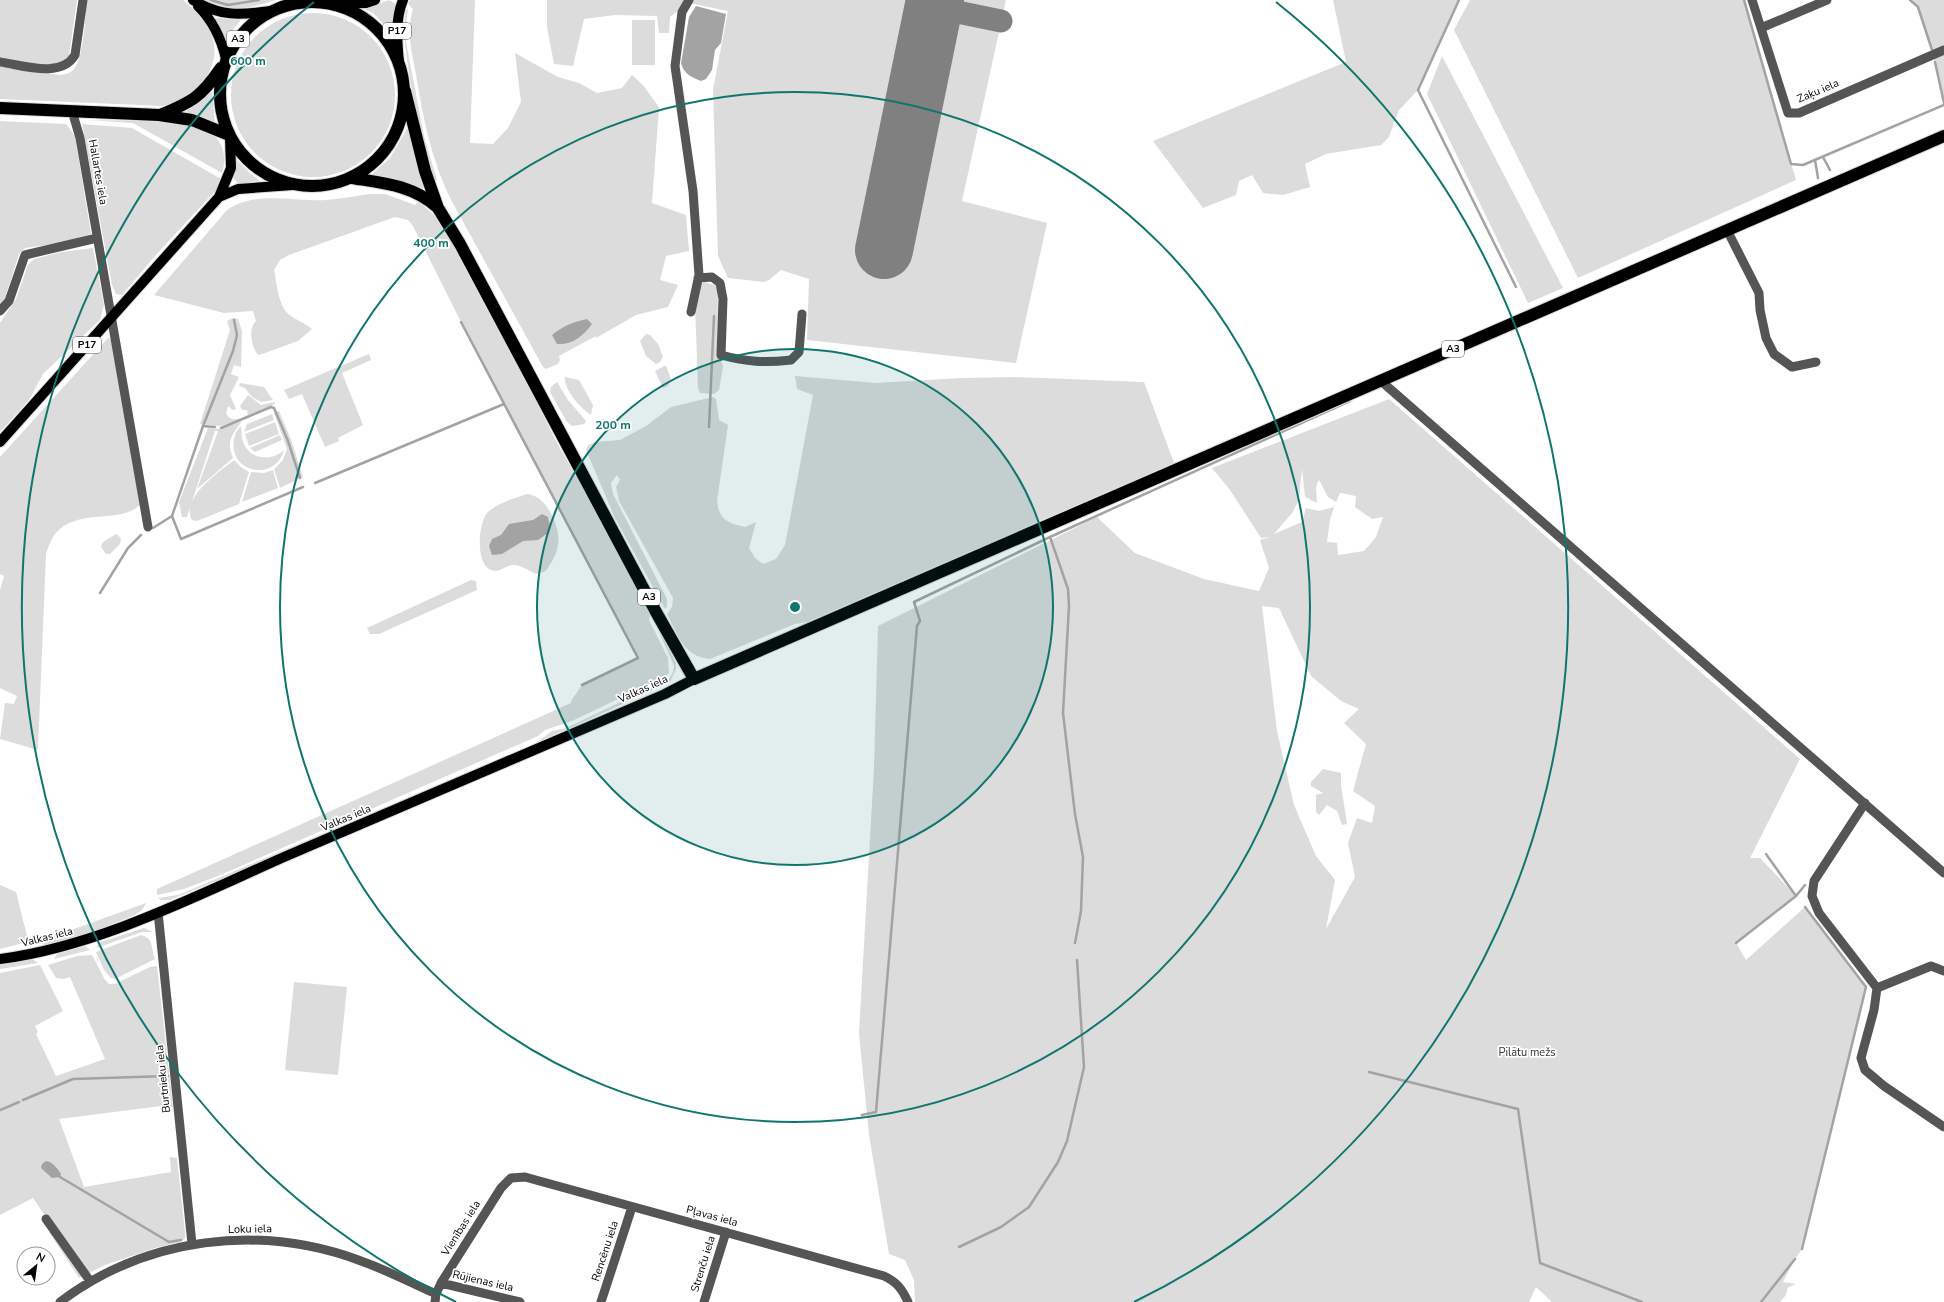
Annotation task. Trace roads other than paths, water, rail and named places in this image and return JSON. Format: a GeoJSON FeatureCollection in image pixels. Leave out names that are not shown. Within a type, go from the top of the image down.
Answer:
{"type":"FeatureCollection","features":[{"type":"Feature","properties":{"kind":"highway","name":"A3"},"geometry":{"type":"LineString","coordinates":[[159,115],[184,105],[198,97],[209,85],[240,36],[249,26],[271,11],[300,3],[330,4],[356,13],[377,29],[386,39],[399,62],[404,91],[424,165],[438,208],[460,244],[656,612],[694,679],[1944,136]]}},
{"type":"Feature","properties":{"kind":"highway","name":"A3"},"geometry":{"type":"LineString","coordinates":[[226,60],[219,91],[223,121],[229,136],[239,151],[254,166],[277,180],[293,185],[317,187],[341,182],[352,178],[372,165],[384,152],[394,137],[402,115],[404,91]]}},
{"type":"Feature","properties":{"kind":"highway","name":"A3"},"geometry":{"type":"LineString","coordinates":[[0,108],[159,115],[192,120],[229,136]]}},
{"type":"Feature","properties":{"kind":"highway","name":"A3"},"geometry":{"type":"LineString","coordinates":[[352,178],[385,182],[409,189],[429,199],[438,208]]}},
{"type":"Feature","properties":{"kind":"main road"},"geometry":{"type":"LineString","coordinates":[[192,0],[207,8],[225,13],[242,15],[271,11]]}},
{"type":"Feature","properties":{"kind":"main road"},"geometry":{"type":"LineString","coordinates":[[192,0],[206,13],[219,33],[226,60]]}},
{"type":"Feature","properties":{"kind":"main road"},"geometry":{"type":"LineString","coordinates":[[330,4],[366,3],[375,0]]}},
{"type":"Feature","properties":{"kind":"main road","name":"P17"},"geometry":{"type":"LineString","coordinates":[[399,62],[397,32],[399,13],[403,0]]}},
{"type":"Feature","properties":{"kind":"main road","name":"P17"},"geometry":{"type":"LineString","coordinates":[[0,442],[219,197],[231,168],[229,136]]}},
{"type":"Feature","properties":{"kind":"main road","name":"P17"},"geometry":{"type":"LineString","coordinates":[[219,197],[238,189],[293,185]]}},
{"type":"Feature","properties":{"kind":"main road","name":"Valkas iela"},"geometry":{"type":"LineString","coordinates":[[0,959],[34,954],[71,944],[158,912],[665,694],[694,679]]}},
{"type":"Feature","properties":{"kind":"street"},"geometry":{"type":"LineString","coordinates":[[0,62],[48,68],[62,68],[71,62],[76,52],[83,0]]}},
{"type":"Feature","properties":{"kind":"street"},"geometry":{"type":"LineString","coordinates":[[688,0],[682,12],[675,66],[693,191],[698,278],[691,312]]}},
{"type":"Feature","properties":{"kind":"street","name":"Zaķu iela"},"geometry":{"type":"LineString","coordinates":[[1752,0],[1788,114],[1799,113],[1944,50]]}},
{"type":"Feature","properties":{"kind":"street"},"geometry":{"type":"LineString","coordinates":[[1761,28],[1826,0]]}},
{"type":"Feature","properties":{"kind":"street","name":"Hallartes iela"},"geometry":{"type":"LineString","coordinates":[[72,111],[80,138],[148,527]]}},
{"type":"Feature","properties":{"kind":"street"},"geometry":{"type":"LineString","coordinates":[[1727,230],[1759,293],[1760,310],[1766,338],[1774,354],[1792,367],[1816,362]]}},
{"type":"Feature","properties":{"kind":"street"},"geometry":{"type":"LineString","coordinates":[[0,311],[9,301],[25,255],[97,238]]}},
{"type":"Feature","properties":{"kind":"street"},"geometry":{"type":"LineString","coordinates":[[698,278],[712,276],[720,283],[723,299],[721,355],[744,361],[762,363],[791,360],[799,352],[802,314]]}},
{"type":"Feature","properties":{"kind":"street"},"geometry":{"type":"LineString","coordinates":[[1381,381],[1944,873]]}},
{"type":"Feature","properties":{"kind":"street"},"geometry":{"type":"LineString","coordinates":[[1865,803],[1814,881],[1812,896],[1819,913],[1877,988],[1874,1010],[1861,1058],[1865,1070],[1884,1086],[1944,1127]]}},
{"type":"Feature","properties":{"kind":"street","name":"Burtnieku iela"},"geometry":{"type":"LineString","coordinates":[[158,912],[192,1244]]}},
{"type":"Feature","properties":{"kind":"street"},"geometry":{"type":"LineString","coordinates":[[1877,988],[1931,966],[1944,970]]}},
{"type":"Feature","properties":{"kind":"street","name":"Pļavas iela"},"geometry":{"type":"LineString","coordinates":[[511,1178],[525,1177],[884,1276],[893,1281],[902,1290],[908,1302]]}},
{"type":"Feature","properties":{"kind":"street","name":"Vienības iela"},"geometry":{"type":"LineString","coordinates":[[436,1298],[441,1284],[478,1222],[501,1188],[511,1178]]}},
{"type":"Feature","properties":{"kind":"street","name":"Rencēnu iela"},"geometry":{"type":"LineString","coordinates":[[601,1302],[632,1207]]}},
{"type":"Feature","properties":{"kind":"street"},"geometry":{"type":"LineString","coordinates":[[46,1219],[90,1281]]}},
{"type":"Feature","properties":{"kind":"street","name":"Strenču iela"},"geometry":{"type":"LineString","coordinates":[[704,1302],[726,1232]]}},
{"type":"Feature","properties":{"kind":"street","name":"Loku iela"},"geometry":{"type":"LineString","coordinates":[[60,1302],[90,1281],[135,1259],[192,1244],[242,1239],[277,1240],[322,1249],[361,1260],[436,1298]]}},
{"type":"Feature","properties":{"kind":"street","name":"Rūjienas iela"},"geometry":{"type":"LineString","coordinates":[[441,1284],[520,1302]]}},
{"type":"Feature","properties":{"kind":"waterway"},"geometry":{"type":"LineString","coordinates":[[211,0],[228,5],[259,0]]}},
{"type":"Feature","properties":{"kind":"waterway"},"geometry":{"type":"LineString","coordinates":[[1459,0],[1418,90],[1516,287]]}},
{"type":"Feature","properties":{"kind":"waterway"},"geometry":{"type":"LineString","coordinates":[[1744,0],[1791,164],[1803,165],[1944,105]]}},
{"type":"Feature","properties":{"kind":"waterway"},"geometry":{"type":"LineString","coordinates":[[1910,0],[1918,7],[1932,50]]}},
{"type":"Feature","properties":{"kind":"waterway"},"geometry":{"type":"LineString","coordinates":[[1935,62],[1944,103]]}},
{"type":"Feature","properties":{"kind":"waterway"},"geometry":{"type":"LineString","coordinates":[[1823,157],[1830,170]]}},
{"type":"Feature","properties":{"kind":"waterway"},"geometry":{"type":"LineString","coordinates":[[1815,160],[1818,178]]}},
{"type":"Feature","properties":{"kind":"waterway"},"geometry":{"type":"LineString","coordinates":[[709,427],[714,316]]}},
{"type":"Feature","properties":{"kind":"waterway"},"geometry":{"type":"LineString","coordinates":[[153,528],[172,516],[203,426],[233,351],[237,335],[234,320]]}},
{"type":"Feature","properties":{"kind":"waterway"},"geometry":{"type":"LineString","coordinates":[[461,322],[638,658],[582,685]]}},
{"type":"Feature","properties":{"kind":"waterway"},"geometry":{"type":"LineString","coordinates":[[862,1115],[876,1112],[917,626],[920,621],[914,602],[1050,537],[1350,401]]}},
{"type":"Feature","properties":{"kind":"waterway"},"geometry":{"type":"LineString","coordinates":[[315,483],[504,404]]}},
{"type":"Feature","properties":{"kind":"waterway"},"geometry":{"type":"LineString","coordinates":[[221,428],[271,407],[274,408],[288,441],[300,478]]}},
{"type":"Feature","properties":{"kind":"waterway"},"geometry":{"type":"LineString","coordinates":[[203,426],[215,427]]}},
{"type":"Feature","properties":{"kind":"waterway"},"geometry":{"type":"LineString","coordinates":[[172,516],[181,539],[303,487]]}},
{"type":"Feature","properties":{"kind":"waterway"},"geometry":{"type":"LineString","coordinates":[[100,593],[128,548],[141,535]]}},
{"type":"Feature","properties":{"kind":"waterway"},"geometry":{"type":"LineString","coordinates":[[1050,537],[1068,589],[1069,606],[1063,713],[1075,814],[1083,857],[1081,911],[1075,943]]}},
{"type":"Feature","properties":{"kind":"waterway"},"geometry":{"type":"LineString","coordinates":[[1766,854],[1796,896]]}},
{"type":"Feature","properties":{"kind":"waterway"},"geometry":{"type":"LineString","coordinates":[[1736,943],[1796,896],[1805,885]]}},
{"type":"Feature","properties":{"kind":"waterway"},"geometry":{"type":"LineString","coordinates":[[1802,1249],[1866,987],[1805,907]]}},
{"type":"Feature","properties":{"kind":"waterway"},"geometry":{"type":"LineString","coordinates":[[959,1247],[1001,1227],[1029,1207],[1058,1162],[1067,1141],[1084,1067],[1077,960]]}},
{"type":"Feature","properties":{"kind":"waterway"},"geometry":{"type":"LineString","coordinates":[[1369,1072],[1518,1109],[1540,1263],[1642,1302]]}},
{"type":"Feature","properties":{"kind":"waterway"},"geometry":{"type":"LineString","coordinates":[[23,1100],[73,1079],[168,1076]]}},
{"type":"Feature","properties":{"kind":"waterway"},"geometry":{"type":"LineString","coordinates":[[0,1110],[19,1102]]}},
{"type":"Feature","properties":{"kind":"waterway"},"geometry":{"type":"LineString","coordinates":[[60,1177],[169,1242],[181,1240]]}},
{"type":"Feature","properties":{"kind":"waterway"},"geometry":{"type":"LineString","coordinates":[[1761,1302],[1795,1259]]}},
{"type":"Feature","properties":{"kind":"park label","name":"Pilātu mežs"},"geometry":{"type":"Point","coordinates":[1527,1052]}}]}
